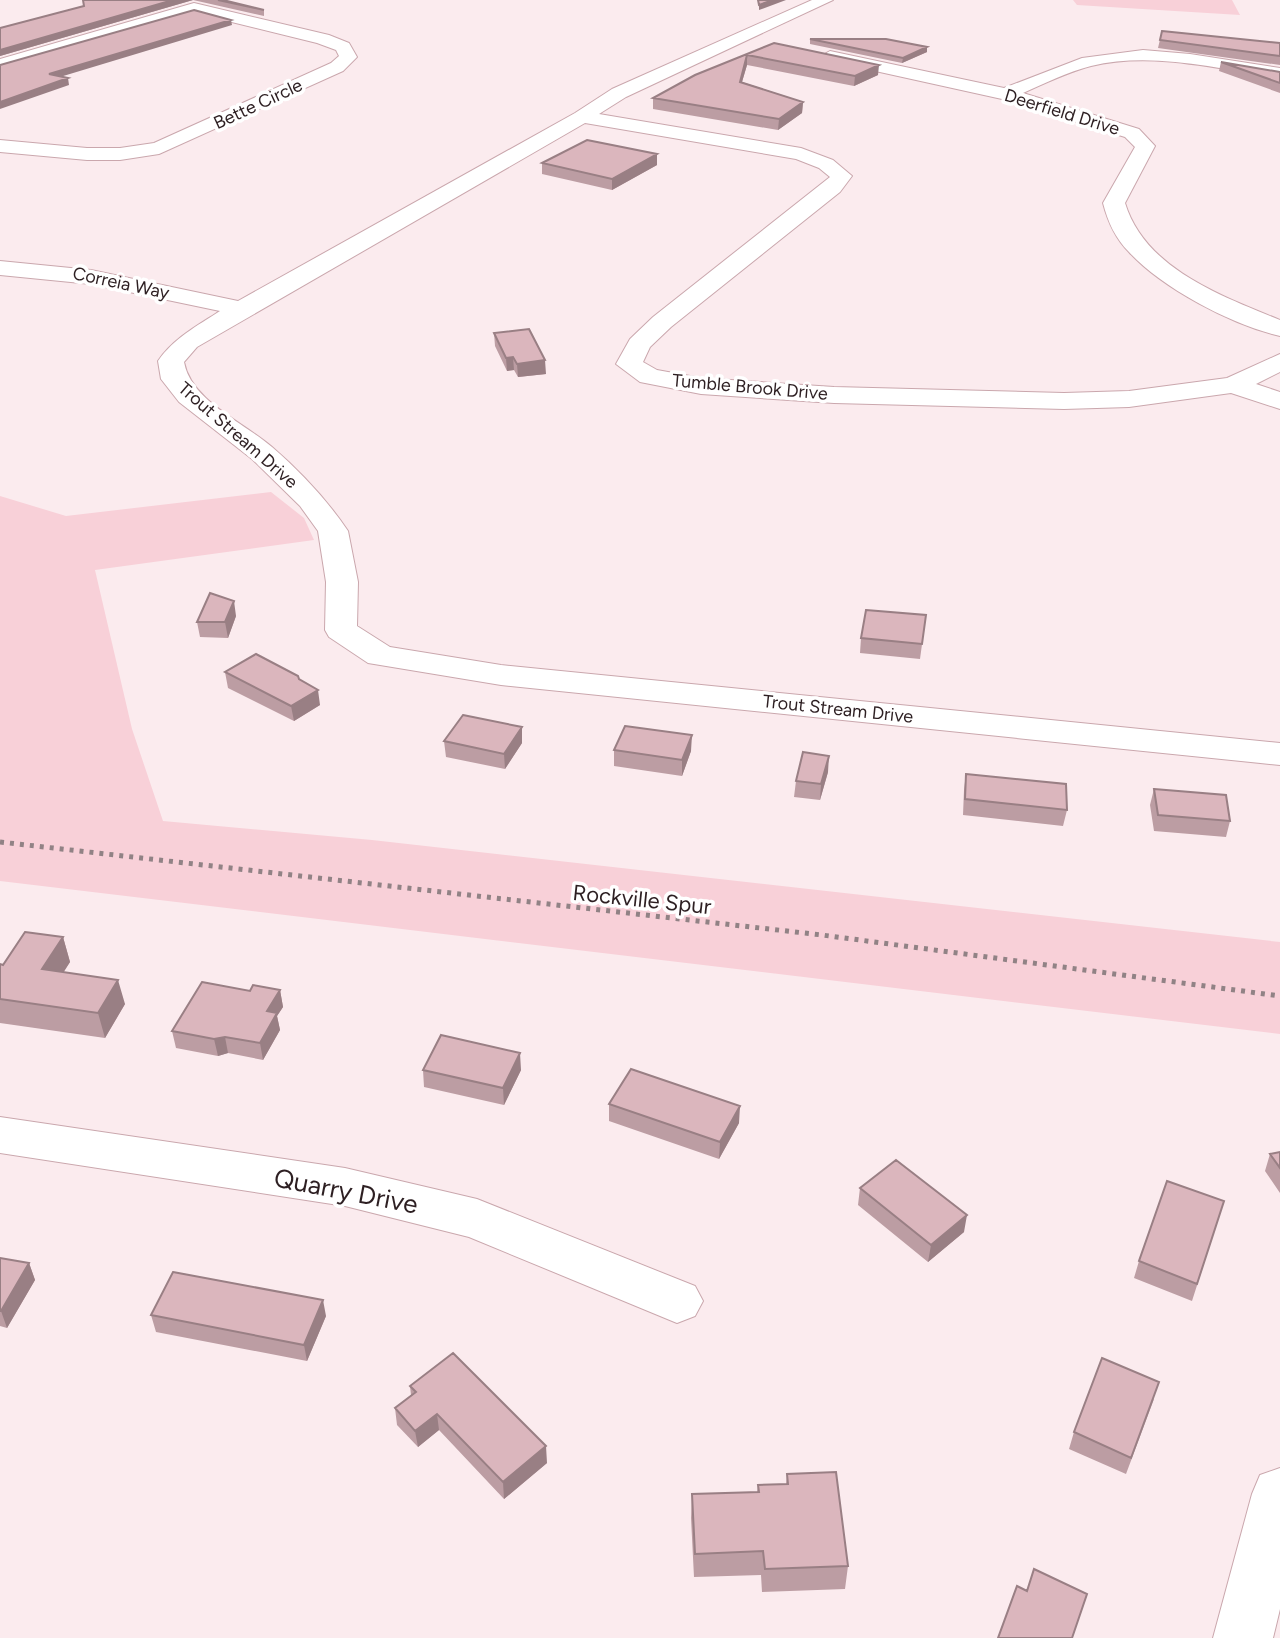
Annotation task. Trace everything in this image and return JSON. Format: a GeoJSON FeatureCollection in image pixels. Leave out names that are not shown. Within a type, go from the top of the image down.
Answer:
{"type":"FeatureCollection","features":[{"type":"Feature","properties":{"kind":"street","name":"Bette Circle"},"geometry":{"type":"LineString","coordinates":[[0,65],[218,0]]}},
{"type":"Feature","properties":{"kind":"street","name":"Trout Stream Drive"},"geometry":{"type":"LineString","coordinates":[[825,0],[619,93],[582,117],[241,309],[188,342],[171,361],[174,379],[188,396],[262,453],[310,500],[333,531],[342,582],[341,630],[380,656],[501,675],[1280,754]]}},
{"type":"Feature","properties":{"kind":"street","name":"Bette Circle"},"geometry":{"type":"LineString","coordinates":[[0,146],[87,154],[120,154],[159,148],[337,67],[348,57],[343,47],[323,39],[194,8]]}},
{"type":"Feature","properties":{"kind":"street"},"geometry":{"type":"LineString","coordinates":[[745,38],[776,45]]}},
{"type":"Feature","properties":{"kind":"street","name":"Deerfield Drive"},"geometry":{"type":"LineString","coordinates":[[806,51],[1006,94],[1132,133],[1145,146],[1114,203],[1115,214],[1125,236],[1138,251],[1177,277],[1234,309],[1280,329]]}},
{"type":"Feature","properties":{"kind":"street"},"geometry":{"type":"LineString","coordinates":[[1006,94],[1079,63],[1103,58],[1174,59],[1280,73]]}},
{"type":"Feature","properties":{"kind":"street","name":"Tumble Brook Drive"},"geometry":{"type":"LineString","coordinates":[[582,117],[801,154],[826,164],[842,176],[833,188],[662,322],[639,344],[629,364],[649,376],[701,386],[834,395],[1064,401],[1129,399],[1233,385],[1280,362]]}},
{"type":"Feature","properties":{"kind":"street","name":"Correia Way"},"geometry":{"type":"LineString","coordinates":[[0,268],[50,269],[241,309]]}},
{"type":"Feature","properties":{"kind":"street"},"geometry":{"type":"LineString","coordinates":[[1233,385],[1280,401]]}},
{"type":"Feature","properties":{"kind":"street","name":"Quarry Drive"},"geometry":{"type":"LineString","coordinates":[[0,1135],[345,1187],[433,1208],[477,1219],[677,1301]]}},
{"type":"Feature","properties":{"kind":"street"},"geometry":{"type":"LineString","coordinates":[[1243,1638],[1280,1494]]}},
{"type":"Feature","properties":{"kind":"path","name":"Rockville Spur"},"geometry":{"type":"LineString","coordinates":[[0,842],[822,935],[1280,996]]}},
{"type":"Feature","properties":{"kind":"shaded area"},"geometry":{"type":"Polygon","coordinates":[[[1073,0],[1232,0],[1240,15],[1077,5],[1073,0]]]}},
{"type":"Feature","properties":{"kind":"shaded area"},"geometry":{"type":"Polygon","coordinates":[[[271,492],[304,518],[314,540],[95,570],[132,729],[163,821],[372,840],[1280,942],[1280,1034],[0,881],[0,496],[66,516],[271,492]]]}},
{"type":"Feature","properties":{"kind":"building"},"geometry":{"type":"Polygon","coordinates":[[[83,0],[173,0],[0,50],[0,28],[84,6],[83,0]]]}},
{"type":"Feature","properties":{"kind":"building"},"geometry":{"type":"Polygon","coordinates":[[[194,10],[231,20],[49,74],[68,78],[0,102],[0,65],[194,10]]]}},
{"type":"Feature","properties":{"kind":"building"},"geometry":{"type":"Polygon","coordinates":[[[1162,31],[1280,43],[1280,56],[1160,40],[1162,31]]]}},
{"type":"Feature","properties":{"kind":"building"},"geometry":{"type":"Polygon","coordinates":[[[810,39],[886,39],[927,47],[903,58],[810,39]]]}},
{"type":"Feature","properties":{"kind":"building"},"geometry":{"type":"Polygon","coordinates":[[[774,43],[879,65],[855,76],[747,55],[740,82],[803,102],[779,119],[653,98],[695,75],[774,43]]]}},
{"type":"Feature","properties":{"kind":"building"},"geometry":{"type":"Polygon","coordinates":[[[1221,62],[1280,72],[1280,83],[1221,62]]]}},
{"type":"Feature","properties":{"kind":"building"},"geometry":{"type":"Polygon","coordinates":[[[587,140],[657,154],[612,179],[542,163],[587,140]]]}},
{"type":"Feature","properties":{"kind":"building"},"geometry":{"type":"Polygon","coordinates":[[[529,329],[545,360],[517,364],[513,357],[506,358],[494,333],[529,329]]]}},
{"type":"Feature","properties":{"kind":"building"},"geometry":{"type":"Polygon","coordinates":[[[210,593],[234,601],[225,622],[197,622],[210,593]]]}},
{"type":"Feature","properties":{"kind":"building"},"geometry":{"type":"Polygon","coordinates":[[[866,610],[926,615],[922,644],[861,638],[866,610]]]}},
{"type":"Feature","properties":{"kind":"building"},"geometry":{"type":"Polygon","coordinates":[[[256,654],[318,690],[291,706],[225,672],[256,654]]]}},
{"type":"Feature","properties":{"kind":"building"},"geometry":{"type":"Polygon","coordinates":[[[463,715],[522,727],[504,754],[444,741],[463,715]]]}},
{"type":"Feature","properties":{"kind":"building"},"geometry":{"type":"Polygon","coordinates":[[[625,726],[692,735],[682,760],[614,750],[625,726]]]}},
{"type":"Feature","properties":{"kind":"building"},"geometry":{"type":"Polygon","coordinates":[[[803,752],[829,756],[821,784],[796,781],[803,752]]]}},
{"type":"Feature","properties":{"kind":"building"},"geometry":{"type":"Polygon","coordinates":[[[966,774],[1066,784],[1067,810],[965,799],[966,774]]]}},
{"type":"Feature","properties":{"kind":"building"},"geometry":{"type":"Polygon","coordinates":[[[1154,789],[1226,795],[1230,821],[1158,815],[1154,789]]]}},
{"type":"Feature","properties":{"kind":"building"},"geometry":{"type":"Polygon","coordinates":[[[25,932],[63,937],[42,969],[118,980],[98,1013],[0,999],[0,964],[3,965],[25,932]]]}},
{"type":"Feature","properties":{"kind":"building"},"geometry":{"type":"Polygon","coordinates":[[[202,982],[250,991],[253,985],[280,990],[267,1011],[277,1013],[260,1043],[172,1031],[202,982]]]}},
{"type":"Feature","properties":{"kind":"building"},"geometry":{"type":"Polygon","coordinates":[[[441,1035],[520,1053],[503,1088],[423,1070],[441,1035]]]}},
{"type":"Feature","properties":{"kind":"building"},"geometry":{"type":"Polygon","coordinates":[[[631,1069],[740,1106],[720,1142],[609,1104],[631,1069]]]}},
{"type":"Feature","properties":{"kind":"building"},"geometry":{"type":"Polygon","coordinates":[[[1280,1152],[1280,1168],[1270,1154],[1280,1152]]]}},
{"type":"Feature","properties":{"kind":"building"},"geometry":{"type":"Polygon","coordinates":[[[896,1160],[967,1215],[931,1245],[860,1188],[896,1160]]]}},
{"type":"Feature","properties":{"kind":"building"},"geometry":{"type":"Polygon","coordinates":[[[1167,1181],[1224,1201],[1197,1284],[1139,1261],[1167,1181]]]}},
{"type":"Feature","properties":{"kind":"building"},"geometry":{"type":"Polygon","coordinates":[[[0,1258],[29,1263],[1,1311],[0,1311],[0,1258]]]}},
{"type":"Feature","properties":{"kind":"building"},"geometry":{"type":"Polygon","coordinates":[[[173,1272],[323,1300],[304,1345],[151,1315],[173,1272]]]}},
{"type":"Feature","properties":{"kind":"building"},"geometry":{"type":"Polygon","coordinates":[[[453,1353],[546,1446],[503,1482],[437,1414],[415,1431],[395,1408],[416,1392],[410,1386],[453,1353]]]}},
{"type":"Feature","properties":{"kind":"building"},"geometry":{"type":"Polygon","coordinates":[[[1102,1358],[1159,1382],[1131,1458],[1074,1432],[1102,1358]]]}},
{"type":"Feature","properties":{"kind":"building"},"geometry":{"type":"Polygon","coordinates":[[[836,1472],[848,1566],[765,1569],[763,1551],[695,1554],[692,1494],[759,1492],[758,1485],[788,1484],[787,1474],[836,1472]]]}},
{"type":"Feature","properties":{"kind":"building"},"geometry":{"type":"Polygon","coordinates":[[[1034,1569],[1087,1594],[1072,1638],[998,1638],[1017,1586],[1027,1591],[1034,1569]]]}}]}
